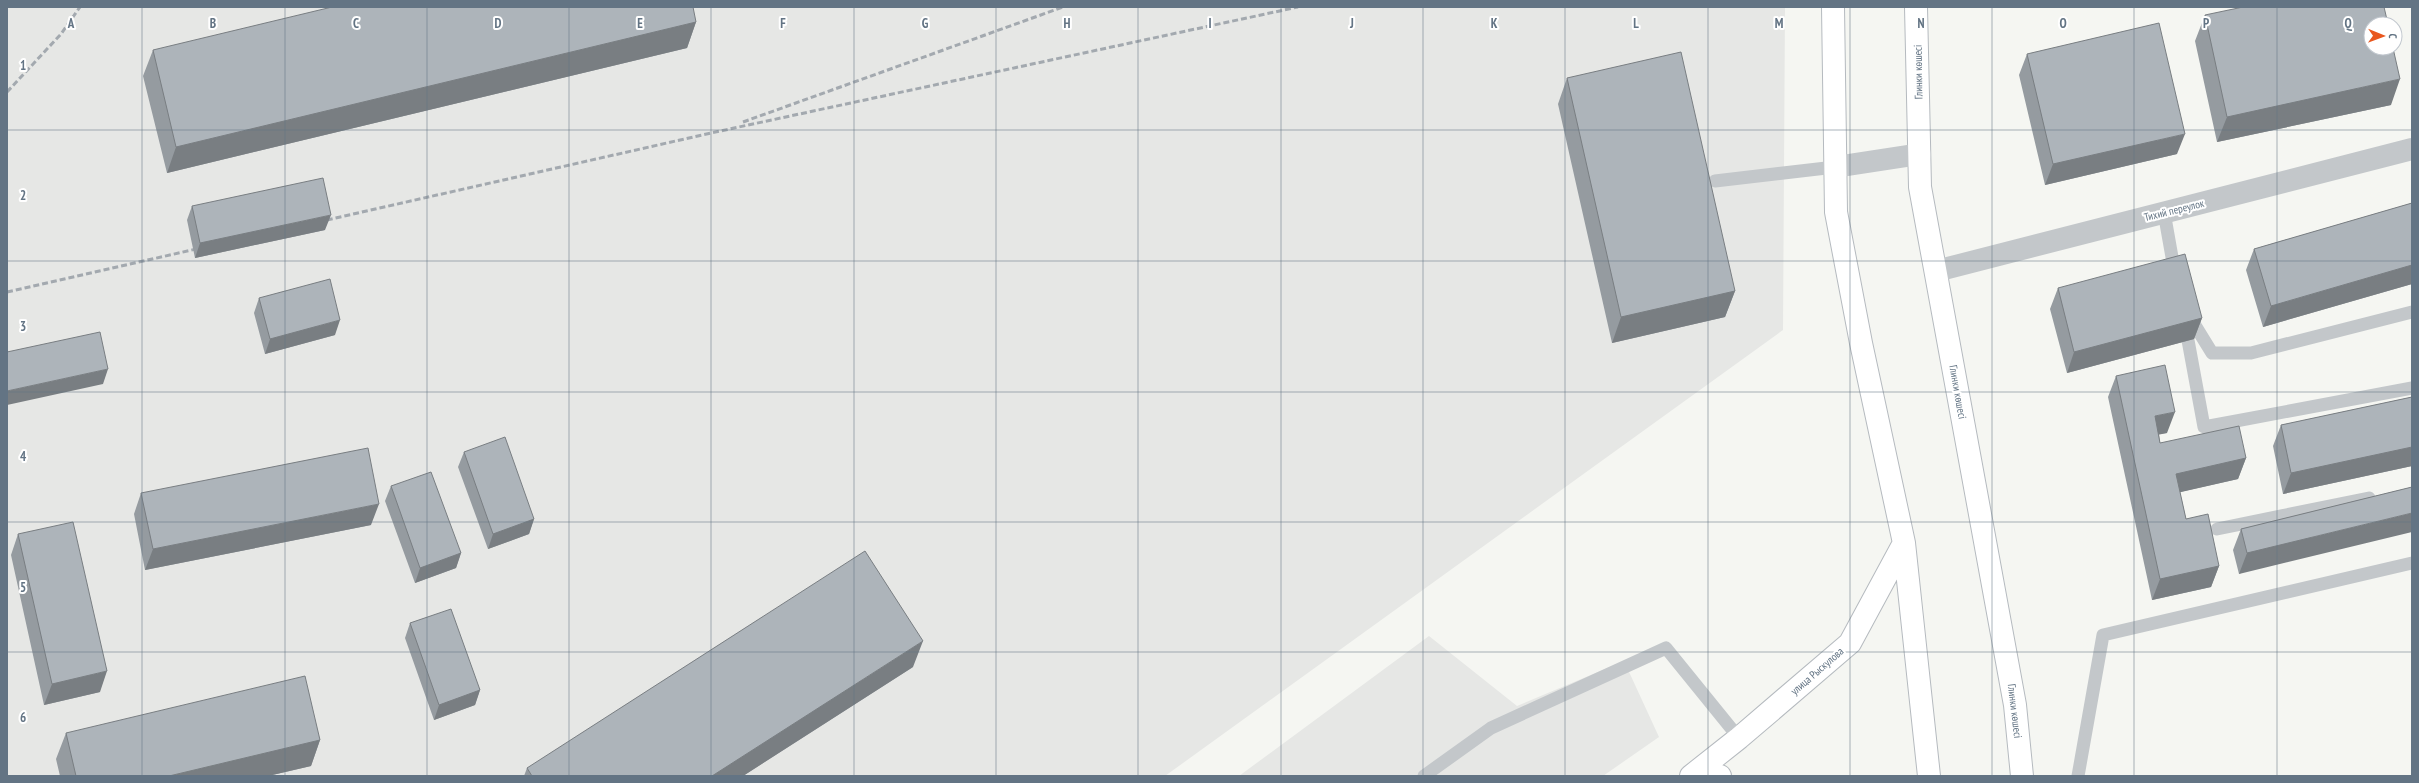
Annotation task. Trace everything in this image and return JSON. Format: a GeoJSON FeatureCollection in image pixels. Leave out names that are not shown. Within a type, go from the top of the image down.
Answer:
{"type":"FeatureCollection","features":[{"type":"Feature","properties":{"kind":"main road"},"geometry":{"type":"LineString","coordinates":[[1833,7],[1836,212],[1860,343],[1904,543],[1929,776]]}},
{"type":"Feature","properties":{"kind":"main road","name":"Глинки көшесі"},"geometry":{"type":"LineString","coordinates":[[1916,7],[1920,187],[2015,705],[2022,776]]}},
{"type":"Feature","properties":{"kind":"main road","name":"улица Рыскулова"},"geometry":{"type":"LineString","coordinates":[[1695,774],[1850,643],[1904,543]]}},
{"type":"Feature","properties":{"kind":"main road","name":"улица Рыскулова"},"geometry":{"type":"LineString","coordinates":[[1695,774],[1720,776]]}},
{"type":"Feature","properties":{"kind":"street","name":"Тихий переулок"},"geometry":{"type":"LineString","coordinates":[[1936,271],[2412,149]]}},
{"type":"Feature","properties":{"kind":"street"},"geometry":{"type":"LineString","coordinates":[[1835,167],[1920,154]]}},
{"type":"Feature","properties":{"kind":"lane"},"geometry":{"type":"LineString","coordinates":[[1715,181],[1835,167]]}},
{"type":"Feature","properties":{"kind":"lane"},"geometry":{"type":"LineString","coordinates":[[2164,212],[2178,287]]}},
{"type":"Feature","properties":{"kind":"lane"},"geometry":{"type":"LineString","coordinates":[[2412,312],[2251,353],[2212,352],[2180,302],[2204,427],[2412,388]]}},
{"type":"Feature","properties":{"kind":"lane"},"geometry":{"type":"LineString","coordinates":[[2217,529],[2381,496]]}},
{"type":"Feature","properties":{"kind":"lane"},"geometry":{"type":"LineString","coordinates":[[2078,776],[2102,636],[2412,563]]}},
{"type":"Feature","properties":{"kind":"lane"},"geometry":{"type":"LineString","coordinates":[[1424,776],[1491,728],[1666,648],[1739,738]]}},
{"type":"Feature","properties":{"kind":"shaded area"},"geometry":{"type":"Polygon","coordinates":[[[7,7],[1785,7],[1783,330],[1165,776],[7,776],[7,7]]]}},
{"type":"Feature","properties":{"kind":"shaded area"},"geometry":{"type":"Polygon","coordinates":[[[1429,636],[1517,706],[1624,661],[1659,737],[1603,776],[1239,776],[1429,636]]]}},
{"type":"Feature","properties":{"kind":"building"},"geometry":{"type":"Polygon","coordinates":[[[332,7],[693,7],[696,22],[176,147],[153,50],[332,7]]]}},
{"type":"Feature","properties":{"kind":"building"},"geometry":{"type":"Polygon","coordinates":[[[2243,7],[2384,7],[2386,16],[2363,16],[2363,56],[2395,56],[2400,79],[2227,117],[2205,15],[2243,7]]]}},
{"type":"Feature","properties":{"kind":"building"},"geometry":{"type":"Polygon","coordinates":[[[2159,23],[2185,134],[2053,164],[2027,54],[2159,23]]]}},
{"type":"Feature","properties":{"kind":"building"},"geometry":{"type":"Polygon","coordinates":[[[1681,52],[1735,291],[1621,317],[1567,78],[1681,52]]]}},
{"type":"Feature","properties":{"kind":"building"},"geometry":{"type":"Polygon","coordinates":[[[323,178],[331,215],[200,243],[192,206],[323,178]]]}},
{"type":"Feature","properties":{"kind":"building"},"geometry":{"type":"Polygon","coordinates":[[[2412,203],[2412,265],[2271,306],[2254,249],[2412,203]]]}},
{"type":"Feature","properties":{"kind":"building"},"geometry":{"type":"Polygon","coordinates":[[[2185,254],[2202,318],[2074,352],[2058,288],[2185,254]]]}},
{"type":"Feature","properties":{"kind":"building"},"geometry":{"type":"Polygon","coordinates":[[[330,279],[340,320],[270,339],[259,298],[330,279]]]}},
{"type":"Feature","properties":{"kind":"building"},"geometry":{"type":"Polygon","coordinates":[[[100,332],[108,369],[7,391],[7,352],[100,332]]]}},
{"type":"Feature","properties":{"kind":"building"},"geometry":{"type":"Polygon","coordinates":[[[2165,365],[2175,412],[2155,416],[2160,443],[2239,426],[2246,458],[2176,474],[2186,519],[2208,514],[2219,566],[2160,579],[2116,376],[2165,365]]]}},
{"type":"Feature","properties":{"kind":"building"},"geometry":{"type":"Polygon","coordinates":[[[2412,397],[2412,447],[2291,473],[2281,425],[2412,397]]]}},
{"type":"Feature","properties":{"kind":"building"},"geometry":{"type":"Polygon","coordinates":[[[505,437],[534,519],[493,534],[464,452],[505,437]]]}},
{"type":"Feature","properties":{"kind":"building"},"geometry":{"type":"Polygon","coordinates":[[[368,448],[379,504],[153,549],[141,493],[368,448]]]}},
{"type":"Feature","properties":{"kind":"building"},"geometry":{"type":"Polygon","coordinates":[[[431,472],[461,553],[420,568],[391,486],[431,472]]]}},
{"type":"Feature","properties":{"kind":"building"},"geometry":{"type":"Polygon","coordinates":[[[2412,487],[2412,513],[2247,553],[2241,529],[2412,487]]]}},
{"type":"Feature","properties":{"kind":"building"},"geometry":{"type":"Polygon","coordinates":[[[73,522],[107,671],[52,684],[18,534],[73,522]]]}},
{"type":"Feature","properties":{"kind":"building"},"geometry":{"type":"Polygon","coordinates":[[[865,551],[923,641],[712,776],[532,776],[527,768],[865,551]]]}},
{"type":"Feature","properties":{"kind":"building"},"geometry":{"type":"Polygon","coordinates":[[[451,609],[480,690],[439,705],[410,623],[451,609]]]}},
{"type":"Feature","properties":{"kind":"building"},"geometry":{"type":"Polygon","coordinates":[[[305,676],[320,740],[169,776],[76,776],[66,733],[305,676]]]}},
{"type":"Feature","properties":{"kind":"railway"},"geometry":{"type":"LineString","coordinates":[[7,92],[61,34],[80,7]]}},
{"type":"Feature","properties":{"kind":"railway"},"geometry":{"type":"LineString","coordinates":[[743,122],[1063,7]]}},
{"type":"Feature","properties":{"kind":"railway"},"geometry":{"type":"LineString","coordinates":[[318,222],[711,133],[1298,7]]}},
{"type":"Feature","properties":{"kind":"railway"},"geometry":{"type":"LineString","coordinates":[[7,292],[205,247]]}}]}
